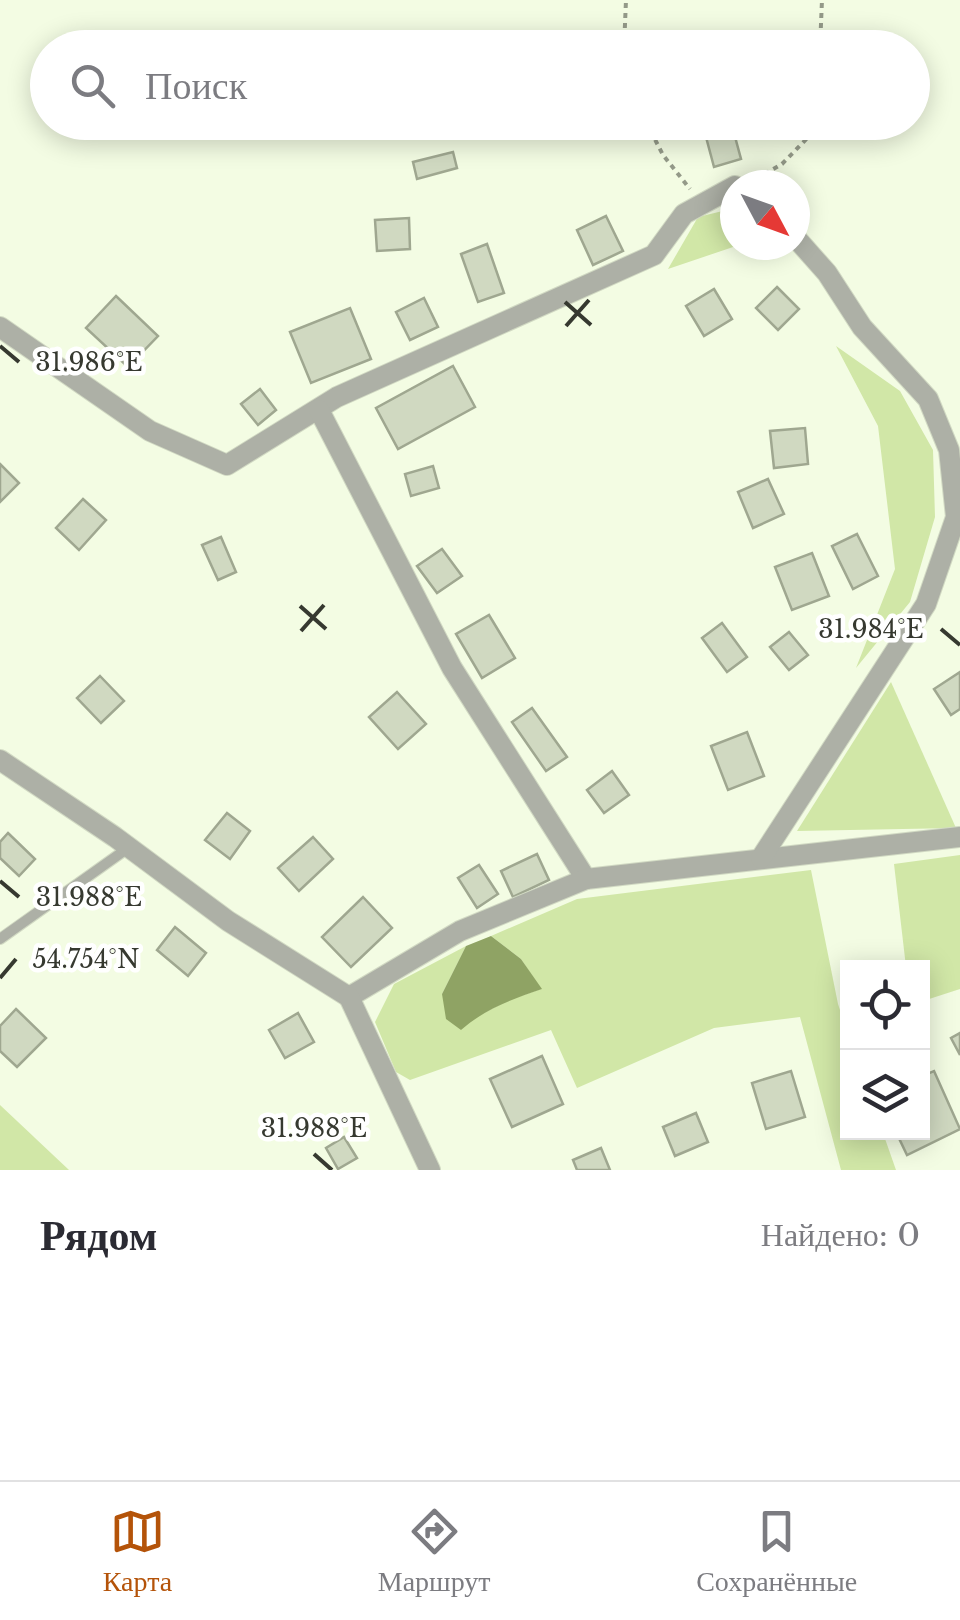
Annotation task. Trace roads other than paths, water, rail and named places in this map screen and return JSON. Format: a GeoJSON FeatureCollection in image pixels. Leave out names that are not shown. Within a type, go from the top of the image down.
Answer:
{"type":"FeatureCollection","features":[{"type":"Feature","properties":{"kind":"street"},"geometry":{"type":"LineString","coordinates":[[0,326],[150,432],[228,465],[337,398],[654,255],[684,214],[720,195]]}},
{"type":"Feature","properties":{"kind":"street"},"geometry":{"type":"LineString","coordinates":[[761,858],[926,604],[956,517],[949,450],[928,399],[862,327],[810,254]]}},
{"type":"Feature","properties":{"kind":"street"},"geometry":{"type":"LineString","coordinates":[[319,410],[452,668],[586,879]]}},
{"type":"Feature","properties":{"kind":"street"},"geometry":{"type":"LineString","coordinates":[[0,760],[228,921],[349,996],[430,1170]]}},
{"type":"Feature","properties":{"kind":"street"},"geometry":{"type":"LineString","coordinates":[[349,996],[460,930],[586,879],[960,837]]}},
{"type":"Feature","properties":{"kind":"lane"},"geometry":{"type":"LineString","coordinates":[[0,939],[129,848]]}}]}
